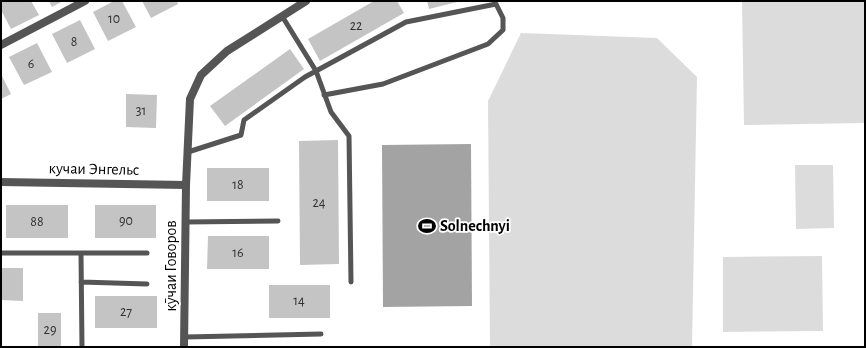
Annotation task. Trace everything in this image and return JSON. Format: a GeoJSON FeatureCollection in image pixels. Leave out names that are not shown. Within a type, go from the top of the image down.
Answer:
{"type":"FeatureCollection","features":[{"type":"Feature","properties":{"kind":"street"},"geometry":{"type":"LineString","coordinates":[[1,45],[85,1]]}},
{"type":"Feature","properties":{"kind":"street","name":"кӯчаи Говоров"},"geometry":{"type":"LineString","coordinates":[[184,347],[186,185],[190,99],[202,75],[227,51],[306,1]]}},
{"type":"Feature","properties":{"kind":"street","name":"кучаи Энгельс"},"geometry":{"type":"LineString","coordinates":[[1,182],[186,185]]}},
{"type":"Feature","properties":{"kind":"lane"},"geometry":{"type":"LineString","coordinates":[[188,152],[241,135],[244,120],[316,71],[406,22],[496,4],[503,18],[502,30],[488,44],[383,84],[324,95]]}},
{"type":"Feature","properties":{"kind":"lane"},"geometry":{"type":"LineString","coordinates":[[282,16],[316,71],[331,112],[349,136],[351,282]]}},
{"type":"Feature","properties":{"kind":"lane"},"geometry":{"type":"LineString","coordinates":[[186,222],[278,221]]}},
{"type":"Feature","properties":{"kind":"lane"},"geometry":{"type":"LineString","coordinates":[[1,252],[147,253]]}},
{"type":"Feature","properties":{"kind":"lane"},"geometry":{"type":"LineString","coordinates":[[81,253],[82,347]]}},
{"type":"Feature","properties":{"kind":"lane"},"geometry":{"type":"LineString","coordinates":[[81,282],[147,284]]}},
{"type":"Feature","properties":{"kind":"lane"},"geometry":{"type":"LineString","coordinates":[[185,337],[321,334]]}},
{"type":"Feature","properties":{"kind":"shaded area"},"geometry":{"type":"Polygon","coordinates":[[[742,1],[865,1],[865,123],[744,125],[742,1]]]}},
{"type":"Feature","properties":{"kind":"shaded area"},"geometry":{"type":"Polygon","coordinates":[[[521,33],[657,38],[697,77],[692,347],[490,347],[488,101],[521,33]]]}},
{"type":"Feature","properties":{"kind":"shaded area","name":"Solnechnyi"},"geometry":{"type":"Polygon","coordinates":[[[471,144],[472,306],[383,307],[382,145],[471,144]]]}},
{"type":"Feature","properties":{"kind":"shaded area"},"geometry":{"type":"Polygon","coordinates":[[[795,165],[833,165],[834,228],[796,229],[795,165]]]}},
{"type":"Feature","properties":{"kind":"shaded area"},"geometry":{"type":"Polygon","coordinates":[[[822,256],[823,331],[723,332],[723,257],[822,256]]]}},
{"type":"Feature","properties":{"kind":"building"},"geometry":{"type":"Polygon","coordinates":[[[1,1],[31,1],[39,15],[11,29],[1,10],[1,1]]]}},
{"type":"Feature","properties":{"kind":"building"},"geometry":{"type":"Polygon","coordinates":[[[49,1],[63,1],[52,7],[49,1]]]}},
{"type":"Feature","properties":{"kind":"building"},"geometry":{"type":"Polygon","coordinates":[[[114,1],[122,1],[136,27],[108,41],[93,12],[114,1]]]}},
{"type":"Feature","properties":{"kind":"building"},"geometry":{"type":"Polygon","coordinates":[[[142,1],[177,1],[178,4],[151,18],[142,1]]]}},
{"type":"Feature","properties":{"kind":"building"},"geometry":{"type":"Polygon","coordinates":[[[374,1],[397,1],[404,13],[320,61],[308,39],[374,1]]]}},
{"type":"Feature","properties":{"kind":"building"},"geometry":{"type":"Polygon","coordinates":[[[427,1],[457,1],[457,2],[429,9],[427,1]]]}},
{"type":"Feature","properties":{"kind":"building"},"geometry":{"type":"Polygon","coordinates":[[[80,20],[95,49],[67,63],[52,34],[80,20]]]}},
{"type":"Feature","properties":{"kind":"building"},"geometry":{"type":"Polygon","coordinates":[[[37,43],[52,72],[24,85],[9,57],[37,43]]]}},
{"type":"Feature","properties":{"kind":"building"},"geometry":{"type":"Polygon","coordinates":[[[290,49],[304,69],[225,126],[210,106],[290,49]]]}},
{"type":"Feature","properties":{"kind":"building"},"geometry":{"type":"Polygon","coordinates":[[[1,74],[11,94],[1,99],[1,74]]]}},
{"type":"Feature","properties":{"kind":"building"},"geometry":{"type":"Polygon","coordinates":[[[126,94],[157,95],[156,128],[126,127],[126,94]]]}},
{"type":"Feature","properties":{"kind":"building"},"geometry":{"type":"Polygon","coordinates":[[[338,140],[339,264],[300,265],[299,141],[338,140]]]}},
{"type":"Feature","properties":{"kind":"building"},"geometry":{"type":"Polygon","coordinates":[[[207,168],[269,168],[269,201],[207,201],[207,168]]]}},
{"type":"Feature","properties":{"kind":"building"},"geometry":{"type":"Polygon","coordinates":[[[6,205],[68,205],[68,238],[6,238],[6,205]]]}},
{"type":"Feature","properties":{"kind":"building"},"geometry":{"type":"Polygon","coordinates":[[[95,205],[156,205],[156,238],[95,238],[95,205]]]}},
{"type":"Feature","properties":{"kind":"building"},"geometry":{"type":"Polygon","coordinates":[[[208,236],[269,236],[269,269],[207,269],[208,236]]]}},
{"type":"Feature","properties":{"kind":"building"},"geometry":{"type":"Polygon","coordinates":[[[1,268],[23,268],[23,301],[1,300],[1,268]]]}},
{"type":"Feature","properties":{"kind":"building"},"geometry":{"type":"Polygon","coordinates":[[[269,285],[330,285],[330,318],[269,318],[269,285]]]}},
{"type":"Feature","properties":{"kind":"building"},"geometry":{"type":"Polygon","coordinates":[[[95,296],[157,296],[157,328],[95,328],[95,296]]]}},
{"type":"Feature","properties":{"kind":"building"},"geometry":{"type":"Polygon","coordinates":[[[38,313],[61,313],[61,347],[38,347],[38,313]]]}},
{"type":"Feature","properties":{"kind":"place","name":"Solnechnyi"},"geometry":{"type":"Point","coordinates":[427,226]}}]}
